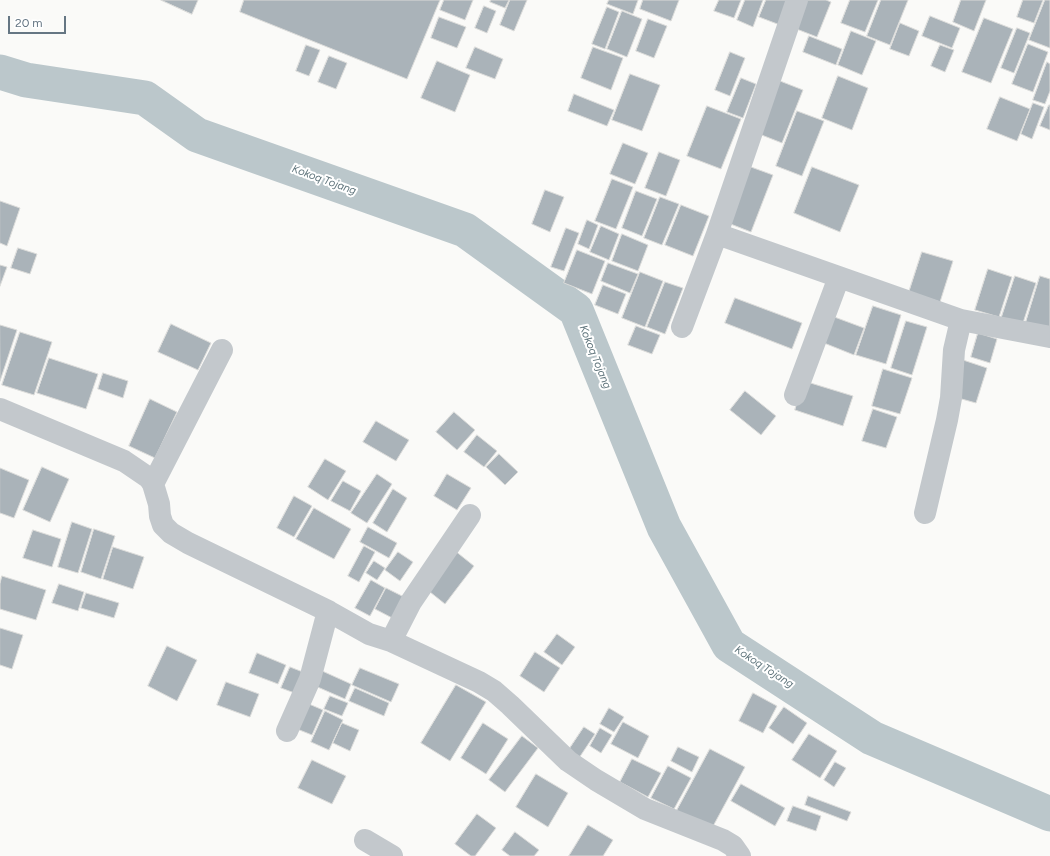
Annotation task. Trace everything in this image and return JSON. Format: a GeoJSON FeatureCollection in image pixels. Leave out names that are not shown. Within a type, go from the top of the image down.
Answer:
{"type":"FeatureCollection","features":[{"type":"Feature","properties":{"kind":"street"},"geometry":{"type":"LineString","coordinates":[[682,327],[717,234],[798,0]]}},
{"type":"Feature","properties":{"kind":"street"},"geometry":{"type":"LineString","coordinates":[[717,234],[961,320],[1050,336]]}},
{"type":"Feature","properties":{"kind":"street"},"geometry":{"type":"LineString","coordinates":[[795,395],[838,277]]}},
{"type":"Feature","properties":{"kind":"street"},"geometry":{"type":"LineString","coordinates":[[925,513],[947,420],[954,350],[961,320]]}},
{"type":"Feature","properties":{"kind":"street"},"geometry":{"type":"LineString","coordinates":[[152,484],[222,350]]}},
{"type":"Feature","properties":{"kind":"street"},"geometry":{"type":"LineString","coordinates":[[0,409],[124,461],[149,478],[159,504],[160,516],[163,525],[171,533],[188,543],[328,611],[369,634],[391,642],[479,682],[494,691],[510,705],[568,761],[596,780],[646,809],[723,840],[733,846],[740,856]]}},
{"type":"Feature","properties":{"kind":"street"},"geometry":{"type":"LineString","coordinates":[[391,642],[411,602],[470,515]]}},
{"type":"Feature","properties":{"kind":"street"},"geometry":{"type":"LineString","coordinates":[[287,731],[310,679],[328,611]]}},
{"type":"Feature","properties":{"kind":"street"},"geometry":{"type":"LineString","coordinates":[[365,840],[392,856]]}},
{"type":"Feature","properties":{"kind":"building"},"geometry":{"type":"Polygon","coordinates":[[[161,0],[198,0],[192,14],[161,0]]]}},
{"type":"Feature","properties":{"kind":"building"},"geometry":{"type":"Polygon","coordinates":[[[244,0],[440,0],[407,79],[240,12],[244,0]]]}},
{"type":"Feature","properties":{"kind":"building"},"geometry":{"type":"Polygon","coordinates":[[[444,0],[473,0],[465,20],[440,10],[444,0]]]}},
{"type":"Feature","properties":{"kind":"building"},"geometry":{"type":"Polygon","coordinates":[[[491,0],[509,0],[505,8],[490,2],[491,0]]]}},
{"type":"Feature","properties":{"kind":"building"},"geometry":{"type":"Polygon","coordinates":[[[510,0],[527,0],[514,31],[500,25],[510,0]]]}},
{"type":"Feature","properties":{"kind":"building"},"geometry":{"type":"Polygon","coordinates":[[[609,0],[638,0],[633,14],[607,4],[609,0]]]}},
{"type":"Feature","properties":{"kind":"building"},"geometry":{"type":"Polygon","coordinates":[[[643,0],[679,0],[671,21],[640,9],[643,0]]]}},
{"type":"Feature","properties":{"kind":"building"},"geometry":{"type":"Polygon","coordinates":[[[719,0],[741,0],[734,18],[714,11],[719,0]]]}},
{"type":"Feature","properties":{"kind":"building"},"geometry":{"type":"Polygon","coordinates":[[[745,0],[763,0],[753,27],[737,20],[745,0]]]}},
{"type":"Feature","properties":{"kind":"building"},"geometry":{"type":"Polygon","coordinates":[[[766,0],[790,0],[780,25],[759,17],[766,0]]]}},
{"type":"Feature","properties":{"kind":"building"},"geometry":{"type":"Polygon","coordinates":[[[805,0],[826,0],[831,2],[817,37],[794,28],[805,0]]]}},
{"type":"Feature","properties":{"kind":"building"},"geometry":{"type":"Polygon","coordinates":[[[850,0],[878,0],[865,32],[841,23],[850,0]]]}},
{"type":"Feature","properties":{"kind":"building"},"geometry":{"type":"Polygon","coordinates":[[[881,0],[908,0],[890,45],[867,36],[881,0]]]}},
{"type":"Feature","properties":{"kind":"building"},"geometry":{"type":"Polygon","coordinates":[[[961,0],[986,0],[974,31],[953,22],[961,0]]]}},
{"type":"Feature","properties":{"kind":"building"},"geometry":{"type":"Polygon","coordinates":[[[1023,0],[1043,0],[1034,23],[1017,17],[1023,0]]]}},
{"type":"Feature","properties":{"kind":"building"},"geometry":{"type":"Polygon","coordinates":[[[1045,0],[1050,0],[1050,48],[1029,40],[1045,0]]]}},
{"type":"Feature","properties":{"kind":"building"},"geometry":{"type":"Polygon","coordinates":[[[484,6],[496,11],[487,33],[475,28],[484,6]]]}},
{"type":"Feature","properties":{"kind":"building"},"geometry":{"type":"Polygon","coordinates":[[[607,7],[619,12],[605,49],[592,44],[607,7]]]}},
{"type":"Feature","properties":{"kind":"building"},"geometry":{"type":"Polygon","coordinates":[[[622,11],[642,19],[627,57],[607,49],[622,11]]]}},
{"type":"Feature","properties":{"kind":"building"},"geometry":{"type":"Polygon","coordinates":[[[930,16],[960,28],[952,48],[922,36],[930,16]]]}},
{"type":"Feature","properties":{"kind":"building"},"geometry":{"type":"Polygon","coordinates":[[[439,17],[466,27],[457,48],[431,38],[439,17]]]}},
{"type":"Feature","properties":{"kind":"building"},"geometry":{"type":"Polygon","coordinates":[[[984,18],[1013,29],[991,83],[962,72],[984,18]]]}},
{"type":"Feature","properties":{"kind":"building"},"geometry":{"type":"Polygon","coordinates":[[[648,19],[667,26],[654,58],[636,51],[648,19]]]}},
{"type":"Feature","properties":{"kind":"building"},"geometry":{"type":"Polygon","coordinates":[[[900,23],[919,31],[909,56],[890,49],[900,23]]]}},
{"type":"Feature","properties":{"kind":"building"},"geometry":{"type":"Polygon","coordinates":[[[1017,28],[1030,33],[1014,73],[1001,68],[1017,28]]]}},
{"type":"Feature","properties":{"kind":"building"},"geometry":{"type":"Polygon","coordinates":[[[851,31],[876,41],[862,75],[838,65],[851,31]]]}},
{"type":"Feature","properties":{"kind":"building"},"geometry":{"type":"Polygon","coordinates":[[[809,36],[842,49],[836,65],[803,52],[809,36]]]}},
{"type":"Feature","properties":{"kind":"building"},"geometry":{"type":"Polygon","coordinates":[[[1028,44],[1048,52],[1033,92],[1012,84],[1028,44]]]}},
{"type":"Feature","properties":{"kind":"building"},"geometry":{"type":"Polygon","coordinates":[[[306,45],[320,50],[309,76],[296,71],[306,45]]]}},
{"type":"Feature","properties":{"kind":"building"},"geometry":{"type":"Polygon","coordinates":[[[940,45],[954,50],[945,72],[931,66],[940,45]]]}},
{"type":"Feature","properties":{"kind":"building"},"geometry":{"type":"Polygon","coordinates":[[[475,47],[503,59],[495,79],[466,68],[475,47]]]}},
{"type":"Feature","properties":{"kind":"building"},"geometry":{"type":"Polygon","coordinates":[[[593,47],[623,58],[611,90],[581,78],[593,47]]]}},
{"type":"Feature","properties":{"kind":"building"},"geometry":{"type":"Polygon","coordinates":[[[730,52],[745,58],[730,96],[715,90],[730,52]]]}},
{"type":"Feature","properties":{"kind":"building"},"geometry":{"type":"Polygon","coordinates":[[[329,56],[347,63],[336,89],[318,82],[329,56]]]}},
{"type":"Feature","properties":{"kind":"building"},"geometry":{"type":"Polygon","coordinates":[[[437,61],[470,75],[455,112],[421,98],[437,61]]]}},
{"type":"Feature","properties":{"kind":"building"},"geometry":{"type":"Polygon","coordinates":[[[1047,62],[1050,64],[1050,91],[1045,104],[1033,100],[1047,62]]]}},
{"type":"Feature","properties":{"kind":"building"},"geometry":{"type":"Polygon","coordinates":[[[630,74],[660,85],[642,131],[612,120],[630,74]]]}},
{"type":"Feature","properties":{"kind":"building"},"geometry":{"type":"Polygon","coordinates":[[[838,76],[868,88],[852,130],[822,118],[838,76]]]}},
{"type":"Feature","properties":{"kind":"building"},"geometry":{"type":"Polygon","coordinates":[[[741,78],[756,84],[743,118],[727,112],[741,78]]]}},
{"type":"Feature","properties":{"kind":"building"},"geometry":{"type":"Polygon","coordinates":[[[775,79],[803,90],[782,143],[754,132],[775,79]]]}},
{"type":"Feature","properties":{"kind":"building"},"geometry":{"type":"Polygon","coordinates":[[[574,94],[614,110],[607,126],[568,111],[574,94]]]}},
{"type":"Feature","properties":{"kind":"building"},"geometry":{"type":"Polygon","coordinates":[[[1000,97],[1030,109],[1017,141],[987,129],[1000,97]]]}},
{"type":"Feature","properties":{"kind":"building"},"geometry":{"type":"Polygon","coordinates":[[[1033,103],[1044,107],[1032,139],[1021,134],[1033,103]]]}},
{"type":"Feature","properties":{"kind":"building"},"geometry":{"type":"Polygon","coordinates":[[[1050,105],[1050,130],[1040,126],[1050,105]]]}},
{"type":"Feature","properties":{"kind":"building"},"geometry":{"type":"Polygon","coordinates":[[[707,106],[741,119],[721,169],[687,156],[707,106]]]}},
{"type":"Feature","properties":{"kind":"building"},"geometry":{"type":"Polygon","coordinates":[[[797,111],[824,121],[802,176],[776,166],[797,111]]]}},
{"type":"Feature","properties":{"kind":"building"},"geometry":{"type":"Polygon","coordinates":[[[623,143],[648,153],[635,184],[610,174],[623,143]]]}},
{"type":"Feature","properties":{"kind":"building"},"geometry":{"type":"Polygon","coordinates":[[[659,152],[680,160],[666,196],[645,188],[659,152]]]}},
{"type":"Feature","properties":{"kind":"building"},"geometry":{"type":"Polygon","coordinates":[[[751,167],[773,175],[751,232],[728,223],[751,167]]]}},
{"type":"Feature","properties":{"kind":"building"},"geometry":{"type":"Polygon","coordinates":[[[812,167],[859,185],[840,232],[794,213],[812,167]]]}},
{"type":"Feature","properties":{"kind":"building"},"geometry":{"type":"Polygon","coordinates":[[[612,179],[633,187],[616,229],[595,221],[612,179]]]}},
{"type":"Feature","properties":{"kind":"building"},"geometry":{"type":"Polygon","coordinates":[[[545,190],[564,197],[550,232],[532,224],[545,190]]]}},
{"type":"Feature","properties":{"kind":"building"},"geometry":{"type":"Polygon","coordinates":[[[636,191],[657,199],[642,236],[622,228],[636,191]]]}},
{"type":"Feature","properties":{"kind":"building"},"geometry":{"type":"Polygon","coordinates":[[[660,197],[679,204],[662,245],[644,238],[660,197]]]}},
{"type":"Feature","properties":{"kind":"building"},"geometry":{"type":"Polygon","coordinates":[[[0,201],[20,208],[7,246],[0,243],[0,201]]]}},
{"type":"Feature","properties":{"kind":"building"},"geometry":{"type":"Polygon","coordinates":[[[681,205],[709,216],[693,256],[665,245],[681,205]]]}},
{"type":"Feature","properties":{"kind":"building"},"geometry":{"type":"Polygon","coordinates":[[[587,220],[598,225],[589,249],[578,244],[587,220]]]}},
{"type":"Feature","properties":{"kind":"building"},"geometry":{"type":"Polygon","coordinates":[[[601,226],[619,234],[609,260],[590,252],[601,226]]]}},
{"type":"Feature","properties":{"kind":"building"},"geometry":{"type":"Polygon","coordinates":[[[566,228],[579,233],[564,271],[551,267],[566,228]]]}},
{"type":"Feature","properties":{"kind":"building"},"geometry":{"type":"Polygon","coordinates":[[[622,234],[648,245],[638,271],[612,261],[622,234]]]}},
{"type":"Feature","properties":{"kind":"building"},"geometry":{"type":"Polygon","coordinates":[[[18,248],[37,254],[30,274],[11,268],[18,248]]]}},
{"type":"Feature","properties":{"kind":"building"},"geometry":{"type":"Polygon","coordinates":[[[577,250],[605,261],[592,294],[564,283],[577,250]]]}},
{"type":"Feature","properties":{"kind":"building"},"geometry":{"type":"Polygon","coordinates":[[[922,252],[953,261],[940,302],[909,292],[922,252]]]}},
{"type":"Feature","properties":{"kind":"building"},"geometry":{"type":"Polygon","coordinates":[[[608,263],[638,274],[630,293],[601,281],[608,263]]]}},
{"type":"Feature","properties":{"kind":"building"},"geometry":{"type":"Polygon","coordinates":[[[0,265],[7,267],[0,286],[0,265]]]}},
{"type":"Feature","properties":{"kind":"building"},"geometry":{"type":"Polygon","coordinates":[[[988,269],[1012,277],[999,317],[975,310],[988,269]]]}},
{"type":"Feature","properties":{"kind":"building"},"geometry":{"type":"Polygon","coordinates":[[[640,272],[663,281],[645,327],[622,318],[640,272]]]}},
{"type":"Feature","properties":{"kind":"building"},"geometry":{"type":"Polygon","coordinates":[[[1015,276],[1036,283],[1022,326],[1001,319],[1015,276]]]}},
{"type":"Feature","properties":{"kind":"building"},"geometry":{"type":"Polygon","coordinates":[[[1040,276],[1050,279],[1050,333],[1025,325],[1040,276]]]}},
{"type":"Feature","properties":{"kind":"building"},"geometry":{"type":"Polygon","coordinates":[[[665,282],[683,288],[665,334],[647,327],[665,282]]]}},
{"type":"Feature","properties":{"kind":"building"},"geometry":{"type":"Polygon","coordinates":[[[603,285],[626,294],[618,314],[595,305],[603,285]]]}},
{"type":"Feature","properties":{"kind":"building"},"geometry":{"type":"Polygon","coordinates":[[[735,298],[802,323],[792,349],[725,323],[735,298]]]}},
{"type":"Feature","properties":{"kind":"building"},"geometry":{"type":"Polygon","coordinates":[[[873,306],[901,315],[886,364],[856,355],[873,306]]]}},
{"type":"Feature","properties":{"kind":"building"},"geometry":{"type":"Polygon","coordinates":[[[829,315],[864,328],[854,355],[819,341],[829,315]]]}},
{"type":"Feature","properties":{"kind":"building"},"geometry":{"type":"Polygon","coordinates":[[[906,321],[927,327],[912,375],[891,368],[906,321]]]}},
{"type":"Feature","properties":{"kind":"building"},"geometry":{"type":"Polygon","coordinates":[[[171,324],[211,343],[198,370],[158,352],[171,324]]]}},
{"type":"Feature","properties":{"kind":"building"},"geometry":{"type":"Polygon","coordinates":[[[0,325],[17,330],[0,381],[0,325]]]}},
{"type":"Feature","properties":{"kind":"building"},"geometry":{"type":"Polygon","coordinates":[[[636,326],[660,335],[652,354],[628,345],[636,326]]]}},
{"type":"Feature","properties":{"kind":"building"},"geometry":{"type":"Polygon","coordinates":[[[20,332],[52,342],[34,395],[2,385],[20,332]]]}},
{"type":"Feature","properties":{"kind":"building"},"geometry":{"type":"Polygon","coordinates":[[[978,333],[997,339],[990,363],[971,357],[978,333]]]}},
{"type":"Feature","properties":{"kind":"building"},"geometry":{"type":"Polygon","coordinates":[[[49,358],[98,374],[86,409],[37,393],[49,358]]]}},
{"type":"Feature","properties":{"kind":"building"},"geometry":{"type":"Polygon","coordinates":[[[963,360],[987,368],[976,403],[951,396],[963,360]]]}},
{"type":"Feature","properties":{"kind":"building"},"geometry":{"type":"Polygon","coordinates":[[[883,369],[912,378],[900,414],[872,406],[883,369]]]}},
{"type":"Feature","properties":{"kind":"building"},"geometry":{"type":"Polygon","coordinates":[[[103,373],[128,381],[123,398],[98,389],[103,373]]]}},
{"type":"Feature","properties":{"kind":"building"},"geometry":{"type":"Polygon","coordinates":[[[804,381],[853,396],[843,426],[795,410],[804,381]]]}},
{"type":"Feature","properties":{"kind":"building"},"geometry":{"type":"Polygon","coordinates":[[[745,391],[776,416],[761,435],[730,410],[745,391]]]}},
{"type":"Feature","properties":{"kind":"building"},"geometry":{"type":"Polygon","coordinates":[[[150,399],[177,412],[155,458],[129,446],[150,399]]]}},
{"type":"Feature","properties":{"kind":"building"},"geometry":{"type":"Polygon","coordinates":[[[873,409],[897,417],[886,448],[862,441],[873,409]]]}},
{"type":"Feature","properties":{"kind":"building"},"geometry":{"type":"Polygon","coordinates":[[[454,412],[475,430],[457,450],[436,432],[454,412]]]}},
{"type":"Feature","properties":{"kind":"building"},"geometry":{"type":"Polygon","coordinates":[[[376,421],[409,440],[396,461],[363,442],[376,421]]]}},
{"type":"Feature","properties":{"kind":"building"},"geometry":{"type":"Polygon","coordinates":[[[477,435],[497,451],[484,467],[464,452],[477,435]]]}},
{"type":"Feature","properties":{"kind":"building"},"geometry":{"type":"Polygon","coordinates":[[[499,454],[518,472],[505,485],[486,467],[499,454]]]}},
{"type":"Feature","properties":{"kind":"building"},"geometry":{"type":"Polygon","coordinates":[[[325,459],[346,471],[328,500],[308,487],[325,459]]]}},
{"type":"Feature","properties":{"kind":"building"},"geometry":{"type":"Polygon","coordinates":[[[42,467],[69,479],[50,522],[23,510],[42,467]]]}},
{"type":"Feature","properties":{"kind":"building"},"geometry":{"type":"Polygon","coordinates":[[[0,468],[29,480],[14,518],[0,513],[0,468]]]}},
{"type":"Feature","properties":{"kind":"building"},"geometry":{"type":"Polygon","coordinates":[[[377,474],[392,484],[367,523],[351,513],[377,474]]]}},
{"type":"Feature","properties":{"kind":"building"},"geometry":{"type":"Polygon","coordinates":[[[447,474],[471,488],[457,510],[434,496],[447,474]]]}},
{"type":"Feature","properties":{"kind":"building"},"geometry":{"type":"Polygon","coordinates":[[[343,481],[361,491],[350,511],[331,501],[343,481]]]}},
{"type":"Feature","properties":{"kind":"building"},"geometry":{"type":"Polygon","coordinates":[[[393,489],[407,498],[387,532],[373,523],[393,489]]]}},
{"type":"Feature","properties":{"kind":"building"},"geometry":{"type":"Polygon","coordinates":[[[294,496],[312,506],[294,537],[277,528],[294,496]]]}},
{"type":"Feature","properties":{"kind":"building"},"geometry":{"type":"Polygon","coordinates":[[[314,508],[351,529],[334,559],[296,539],[314,508]]]}},
{"type":"Feature","properties":{"kind":"building"},"geometry":{"type":"Polygon","coordinates":[[[72,522],[92,529],[78,573],[58,567],[72,522]]]}},
{"type":"Feature","properties":{"kind":"building"},"geometry":{"type":"Polygon","coordinates":[[[368,527],[397,543],[389,558],[360,542],[368,527]]]}},
{"type":"Feature","properties":{"kind":"building"},"geometry":{"type":"Polygon","coordinates":[[[94,529],[115,536],[101,579],[81,572],[94,529]]]}},
{"type":"Feature","properties":{"kind":"building"},"geometry":{"type":"Polygon","coordinates":[[[33,530],[61,539],[52,567],[23,558],[33,530]]]}},
{"type":"Feature","properties":{"kind":"building"},"geometry":{"type":"Polygon","coordinates":[[[364,546],[375,552],[359,582],[348,576],[364,546]]]}},
{"type":"Feature","properties":{"kind":"building"},"geometry":{"type":"Polygon","coordinates":[[[113,547],[144,557],[133,589],[103,579],[113,547]]]}},
{"type":"Feature","properties":{"kind":"building"},"geometry":{"type":"Polygon","coordinates":[[[454,550],[474,566],[445,604],[425,588],[454,550]]]}},
{"type":"Feature","properties":{"kind":"building"},"geometry":{"type":"Polygon","coordinates":[[[398,552],[413,562],[400,581],[385,570],[398,552]]]}},
{"type":"Feature","properties":{"kind":"building"},"geometry":{"type":"Polygon","coordinates":[[[374,561],[385,568],[377,580],[366,573],[374,561]]]}},
{"type":"Feature","properties":{"kind":"building"},"geometry":{"type":"Polygon","coordinates":[[[2,576],[46,590],[36,620],[0,609],[0,584],[2,576]]]}},
{"type":"Feature","properties":{"kind":"building"},"geometry":{"type":"Polygon","coordinates":[[[371,580],[385,588],[370,616],[355,608],[371,580]]]}},
{"type":"Feature","properties":{"kind":"building"},"geometry":{"type":"Polygon","coordinates":[[[59,584],[84,592],[78,611],[52,603],[59,584]]]}},
{"type":"Feature","properties":{"kind":"building"},"geometry":{"type":"Polygon","coordinates":[[[386,588],[408,599],[396,620],[375,609],[386,588]]]}},
{"type":"Feature","properties":{"kind":"building"},"geometry":{"type":"Polygon","coordinates":[[[86,593],[119,603],[114,618],[81,608],[86,593]]]}},
{"type":"Feature","properties":{"kind":"building"},"geometry":{"type":"Polygon","coordinates":[[[0,628],[23,635],[12,669],[0,665],[0,628]]]}},
{"type":"Feature","properties":{"kind":"building"},"geometry":{"type":"Polygon","coordinates":[[[557,634],[575,647],[562,665],[544,652],[557,634]]]}},
{"type":"Feature","properties":{"kind":"building"},"geometry":{"type":"Polygon","coordinates":[[[167,646],[197,660],[177,701],[148,686],[167,646]]]}},
{"type":"Feature","properties":{"kind":"building"},"geometry":{"type":"Polygon","coordinates":[[[535,652],[560,668],[544,692],[520,676],[535,652]]]}},
{"type":"Feature","properties":{"kind":"building"},"geometry":{"type":"Polygon","coordinates":[[[257,653],[286,665],[278,684],[249,673],[257,653]]]}},
{"type":"Feature","properties":{"kind":"building"},"geometry":{"type":"Polygon","coordinates":[[[290,667],[308,674],[300,695],[281,688],[290,667]]]}},
{"type":"Feature","properties":{"kind":"building"},"geometry":{"type":"Polygon","coordinates":[[[360,668],[399,684],[391,702],[352,685],[360,668]]]}},
{"type":"Feature","properties":{"kind":"building"},"geometry":{"type":"Polygon","coordinates":[[[320,670],[351,684],[345,699],[313,685],[320,670]]]}},
{"type":"Feature","properties":{"kind":"building"},"geometry":{"type":"Polygon","coordinates":[[[226,682],[259,694],[250,717],[217,705],[226,682]]]}},
{"type":"Feature","properties":{"kind":"building"},"geometry":{"type":"Polygon","coordinates":[[[456,685],[486,702],[450,761],[421,743],[456,685]]]}},
{"type":"Feature","properties":{"kind":"building"},"geometry":{"type":"Polygon","coordinates":[[[355,688],[389,703],[384,716],[349,701],[355,688]]]}},
{"type":"Feature","properties":{"kind":"building"},"geometry":{"type":"Polygon","coordinates":[[[753,693],[777,706],[763,733],[739,721],[753,693]]]}},
{"type":"Feature","properties":{"kind":"building"},"geometry":{"type":"Polygon","coordinates":[[[330,696],[348,703],[342,716],[324,709],[330,696]]]}},
{"type":"Feature","properties":{"kind":"building"},"geometry":{"type":"Polygon","coordinates":[[[309,704],[323,710],[312,735],[297,729],[309,704]]]}},
{"type":"Feature","properties":{"kind":"building"},"geometry":{"type":"Polygon","coordinates":[[[784,707],[807,723],[793,744],[769,728],[784,707]]]}},
{"type":"Feature","properties":{"kind":"building"},"geometry":{"type":"Polygon","coordinates":[[[609,708],[624,717],[614,732],[600,724],[609,708]]]}},
{"type":"Feature","properties":{"kind":"building"},"geometry":{"type":"Polygon","coordinates":[[[325,711],[343,720],[329,750],[311,742],[325,711]]]}},
{"type":"Feature","properties":{"kind":"building"},"geometry":{"type":"Polygon","coordinates":[[[623,722],[649,736],[638,758],[611,744],[623,722]]]}},
{"type":"Feature","properties":{"kind":"building"},"geometry":{"type":"Polygon","coordinates":[[[342,723],[359,730],[350,751],[333,743],[342,723]]]}},
{"type":"Feature","properties":{"kind":"building"},"geometry":{"type":"Polygon","coordinates":[[[483,723],[508,739],[486,774],[461,758],[483,723]]]}},
{"type":"Feature","properties":{"kind":"building"},"geometry":{"type":"Polygon","coordinates":[[[584,727],[595,734],[579,758],[568,751],[584,727]]]}},
{"type":"Feature","properties":{"kind":"building"},"geometry":{"type":"Polygon","coordinates":[[[600,728],[612,735],[601,753],[590,746],[600,728]]]}},
{"type":"Feature","properties":{"kind":"building"},"geometry":{"type":"Polygon","coordinates":[[[809,734],[837,751],[820,778],[792,760],[809,734]]]}},
{"type":"Feature","properties":{"kind":"building"},"geometry":{"type":"Polygon","coordinates":[[[522,736],[538,748],[505,792],[489,780],[522,736]]]}},
{"type":"Feature","properties":{"kind":"building"},"geometry":{"type":"Polygon","coordinates":[[[678,747],[699,757],[692,772],[671,761],[678,747]]]}},
{"type":"Feature","properties":{"kind":"building"},"geometry":{"type":"Polygon","coordinates":[[[710,749],[745,767],[711,830],[676,812],[710,749]]]}},
{"type":"Feature","properties":{"kind":"building"},"geometry":{"type":"Polygon","coordinates":[[[632,759],[661,773],[648,797],[620,782],[632,759]]]}},
{"type":"Feature","properties":{"kind":"building"},"geometry":{"type":"Polygon","coordinates":[[[312,760],[346,776],[332,804],[298,788],[312,760]]]}},
{"type":"Feature","properties":{"kind":"building"},"geometry":{"type":"Polygon","coordinates":[[[835,762],[846,768],[834,787],[824,780],[835,762]]]}},
{"type":"Feature","properties":{"kind":"building"},"geometry":{"type":"Polygon","coordinates":[[[668,766],[691,778],[674,809],[651,798],[668,766]]]}},
{"type":"Feature","properties":{"kind":"building"},"geometry":{"type":"Polygon","coordinates":[[[536,774],[568,793],[548,827],[516,807],[536,774]]]}},
{"type":"Feature","properties":{"kind":"building"},"geometry":{"type":"Polygon","coordinates":[[[741,784],[785,808],[775,826],[731,801],[741,784]]]}},
{"type":"Feature","properties":{"kind":"building"},"geometry":{"type":"Polygon","coordinates":[[[808,796],[851,812],[847,821],[805,805],[808,796]]]}},
{"type":"Feature","properties":{"kind":"building"},"geometry":{"type":"Polygon","coordinates":[[[793,806],[821,816],[816,831],[787,821],[793,806]]]}},
{"type":"Feature","properties":{"kind":"building"},"geometry":{"type":"Polygon","coordinates":[[[477,814],[496,828],[475,856],[471,856],[455,844],[477,814]]]}},
{"type":"Feature","properties":{"kind":"building"},"geometry":{"type":"Polygon","coordinates":[[[588,825],[613,840],[603,856],[569,856],[588,825]]]}},
{"type":"Feature","properties":{"kind":"building"},"geometry":{"type":"Polygon","coordinates":[[[515,832],[539,850],[534,856],[510,856],[502,850],[515,832]]]}},
{"type":"Feature","properties":{"kind":"waterway","name":"Kokoq Tojang"},"geometry":{"type":"LineString","coordinates":[[0,72],[26,80],[145,98],[197,135],[465,230],[576,310],[664,527],[729,645],[872,738],[1050,814]]}}]}
